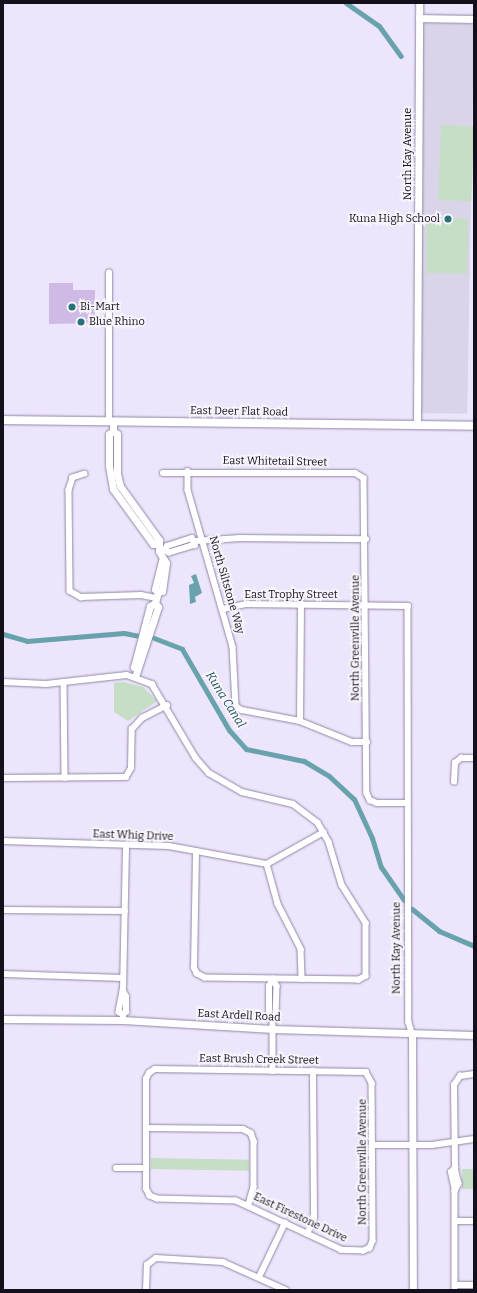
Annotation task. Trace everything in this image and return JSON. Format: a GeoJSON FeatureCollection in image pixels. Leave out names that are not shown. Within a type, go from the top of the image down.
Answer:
{"type":"FeatureCollection","features":[{"type":"Feature","properties":{"kind":"main road","name":"East Deer Flat Road"},"geometry":{"type":"LineString","coordinates":[[3,420],[474,426]]}},
{"type":"Feature","properties":{"kind":"street","name":"North Kay Avenue"},"geometry":{"type":"LineString","coordinates":[[417,425],[419,3]]}},
{"type":"Feature","properties":{"kind":"street"},"geometry":{"type":"LineString","coordinates":[[419,18],[474,19]]}},
{"type":"Feature","properties":{"kind":"street"},"geometry":{"type":"LineString","coordinates":[[109,273],[111,421],[113,431],[109,434],[109,458],[113,489],[153,544],[169,553],[195,545],[196,541],[203,540],[366,539]]}},
{"type":"Feature","properties":{"kind":"street","name":"East Whitetail Street"},"geometry":{"type":"LineString","coordinates":[[163,474],[188,471],[355,473],[362,476]]}},
{"type":"Feature","properties":{"kind":"street","name":"North Siltstone Way"},"geometry":{"type":"LineString","coordinates":[[188,471],[188,490],[233,647],[236,706],[242,710],[300,721]]}},
{"type":"Feature","properties":{"kind":"street"},"geometry":{"type":"LineString","coordinates":[[85,474],[73,478],[69,490],[69,587],[73,594],[81,597],[141,594],[157,598]]}},
{"type":"Feature","properties":{"kind":"street","name":"North Greenville Avenue"},"geometry":{"type":"LineString","coordinates":[[362,476],[366,482],[367,742],[370,800],[408,803]]}},
{"type":"Feature","properties":{"kind":"street"},"geometry":{"type":"LineString","coordinates":[[157,598],[155,589],[162,560],[161,549]]}},
{"type":"Feature","properties":{"kind":"street"},"geometry":{"type":"LineString","coordinates":[[157,598],[150,606],[134,667],[136,673],[152,684],[167,705],[196,758],[214,777],[242,792],[294,804],[311,815],[324,832],[342,885],[366,923],[366,976],[359,980],[273,979],[205,978],[197,974],[196,852]]}},
{"type":"Feature","properties":{"kind":"street","name":"East Trophy Street"},"geometry":{"type":"LineString","coordinates":[[223,609],[242,604],[408,606]]}},
{"type":"Feature","properties":{"kind":"street"},"geometry":{"type":"LineString","coordinates":[[301,604],[300,721],[352,742],[367,742]]}},
{"type":"Feature","properties":{"kind":"street","name":"North Kay Avenue"},"geometry":{"type":"LineString","coordinates":[[408,606],[409,1022],[412,1033],[413,1290]]}},
{"type":"Feature","properties":{"kind":"street"},"geometry":{"type":"LineString","coordinates":[[3,682],[64,682],[136,673]]}},
{"type":"Feature","properties":{"kind":"street"},"geometry":{"type":"LineString","coordinates":[[64,682],[65,778]]}},
{"type":"Feature","properties":{"kind":"street"},"geometry":{"type":"LineString","coordinates":[[3,778],[121,778],[129,775],[132,729],[142,718],[167,705]]}},
{"type":"Feature","properties":{"kind":"street"},"geometry":{"type":"LineString","coordinates":[[454,782],[458,760],[474,758]]}},
{"type":"Feature","properties":{"kind":"street"},"geometry":{"type":"LineString","coordinates":[[302,979],[301,949],[278,904],[267,864],[324,832]]}},
{"type":"Feature","properties":{"kind":"street","name":"East Whig Drive"},"geometry":{"type":"LineString","coordinates":[[3,841],[169,846],[267,864]]}},
{"type":"Feature","properties":{"kind":"street"},"geometry":{"type":"LineString","coordinates":[[123,1017],[126,1012],[126,997],[123,991],[123,978],[126,845]]}},
{"type":"Feature","properties":{"kind":"street"},"geometry":{"type":"LineString","coordinates":[[3,910],[125,911]]}},
{"type":"Feature","properties":{"kind":"street"},"geometry":{"type":"LineString","coordinates":[[3,974],[123,978]]}},
{"type":"Feature","properties":{"kind":"street"},"geometry":{"type":"LineString","coordinates":[[273,979],[269,986],[269,1016],[273,1020],[273,1071]]}},
{"type":"Feature","properties":{"kind":"street","name":"East Ardell Road"},"geometry":{"type":"LineString","coordinates":[[3,1019],[123,1017],[273,1029],[474,1035]]}},
{"type":"Feature","properties":{"kind":"street","name":"East Brush Creek Street"},"geometry":{"type":"LineString","coordinates":[[146,1128],[148,1073],[156,1069],[362,1071],[369,1076]]}},
{"type":"Feature","properties":{"kind":"street"},"geometry":{"type":"LineString","coordinates":[[307,1234],[314,1218],[313,1071]]}},
{"type":"Feature","properties":{"kind":"street"},"geometry":{"type":"LineString","coordinates":[[474,1074],[458,1077],[454,1085],[456,1142],[455,1168],[451,1172],[455,1191],[455,1288],[474,1285]]}},
{"type":"Feature","properties":{"kind":"street","name":"North Greenville Avenue"},"geometry":{"type":"LineString","coordinates":[[369,1076],[372,1083],[373,1145],[373,1240],[370,1248]]}},
{"type":"Feature","properties":{"kind":"street"},"geometry":{"type":"LineString","coordinates":[[116,1168],[146,1168],[146,1128],[244,1129],[251,1133],[254,1141],[254,1187],[249,1205]]}},
{"type":"Feature","properties":{"kind":"street"},"geometry":{"type":"LineString","coordinates":[[373,1145],[413,1145],[456,1142],[474,1139]]}},
{"type":"Feature","properties":{"kind":"street","name":"East Firestone Drive"},"geometry":{"type":"LineString","coordinates":[[146,1168],[146,1189],[150,1196],[157,1199],[226,1200],[249,1205],[341,1250],[364,1251],[370,1248]]}},
{"type":"Feature","properties":{"kind":"street"},"geometry":{"type":"LineString","coordinates":[[455,1221],[474,1221]]}},
{"type":"Feature","properties":{"kind":"street"},"geometry":{"type":"LineString","coordinates":[[259,1277],[285,1223]]}},
{"type":"Feature","properties":{"kind":"street"},"geometry":{"type":"LineString","coordinates":[[146,1290],[146,1268],[149,1262],[156,1258],[208,1259],[239,1267],[286,1290]]}},
{"type":"Feature","properties":{"kind":"shaded area","name":"Kuna High School"},"geometry":{"type":"Polygon","coordinates":[[[422,23],[474,24],[467,414],[415,413],[422,23]]]}},
{"type":"Feature","properties":{"kind":"shaded area"},"geometry":{"type":"Polygon","coordinates":[[[441,125],[474,126],[471,201],[438,200],[441,125]]]}},
{"type":"Feature","properties":{"kind":"shaded area"},"geometry":{"type":"Polygon","coordinates":[[[427,218],[468,219],[467,274],[426,273],[427,218]]]}},
{"type":"Feature","properties":{"kind":"shaded area"},"geometry":{"type":"Polygon","coordinates":[[[196,574],[202,593],[195,597],[196,602],[190,604],[189,585],[194,583],[191,576],[196,574]]]}},
{"type":"Feature","properties":{"kind":"shaded area"},"geometry":{"type":"Polygon","coordinates":[[[124,682],[143,687],[157,701],[128,721],[114,712],[114,683],[124,682]]]}},
{"type":"Feature","properties":{"kind":"shaded area"},"geometry":{"type":"Polygon","coordinates":[[[151,1158],[249,1160],[249,1171],[151,1169],[151,1158]]]}},
{"type":"Feature","properties":{"kind":"shaded area"},"geometry":{"type":"Polygon","coordinates":[[[462,1169],[474,1169],[474,1189],[462,1189],[462,1169]]]}},
{"type":"Feature","properties":{"kind":"building","name":"Bi-Mart"},"geometry":{"type":"Polygon","coordinates":[[[49,283],[73,283],[73,290],[95,290],[95,323],[49,324],[49,283]]]}},
{"type":"Feature","properties":{"kind":"waterway"},"geometry":{"type":"LineString","coordinates":[[346,3],[379,26],[401,56]]}},
{"type":"Feature","properties":{"kind":"waterway","name":"Kuna Canal"},"geometry":{"type":"LineString","coordinates":[[3,634],[27,641],[124,633],[139,636]]}},
{"type":"Feature","properties":{"kind":"waterway","name":"Kuna Canal"},"geometry":{"type":"LineString","coordinates":[[154,638],[182,649],[229,730],[246,749],[304,761],[329,776],[354,799],[372,838],[381,867],[404,900]]}},
{"type":"Feature","properties":{"kind":"waterway","name":"Kuna Canal"},"geometry":{"type":"LineString","coordinates":[[412,909],[439,931],[474,946]]}},
{"type":"Feature","properties":{"kind":"place","name":"Kuna High School"},"geometry":{"type":"Point","coordinates":[448,219]}},
{"type":"Feature","properties":{"kind":"place","name":"Bi-Mart"},"geometry":{"type":"Point","coordinates":[72,307]}},
{"type":"Feature","properties":{"kind":"place","name":"Blue Rhino"},"geometry":{"type":"Point","coordinates":[81,322]}}]}
